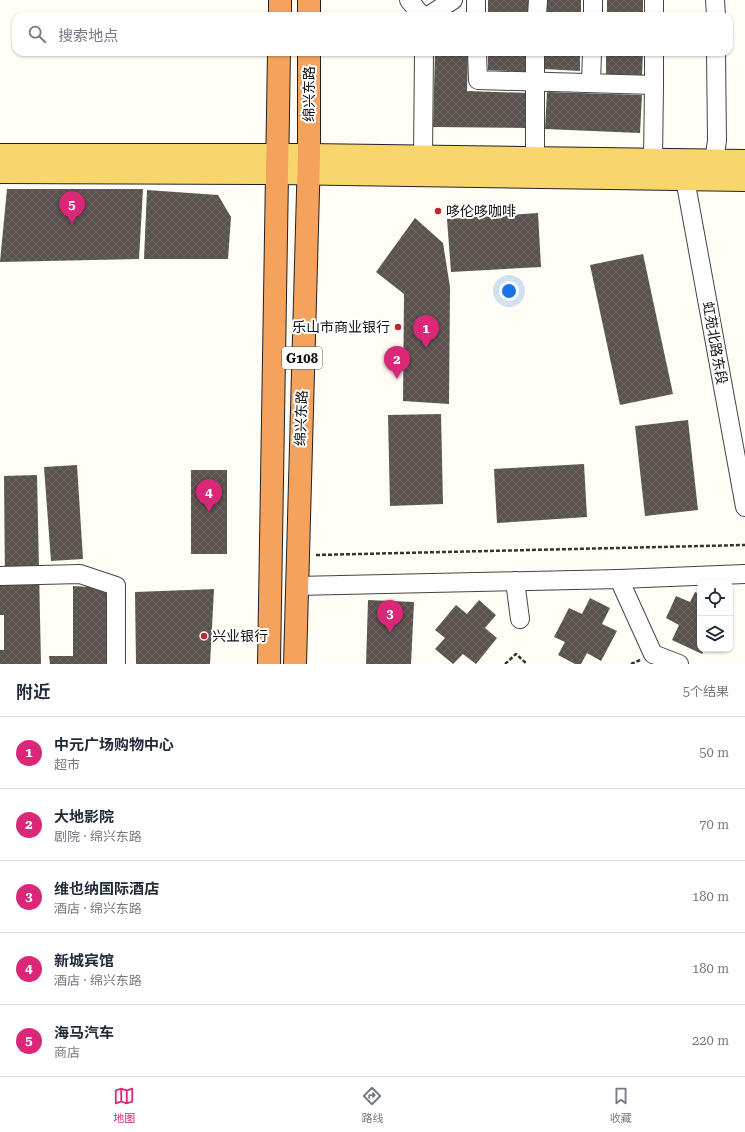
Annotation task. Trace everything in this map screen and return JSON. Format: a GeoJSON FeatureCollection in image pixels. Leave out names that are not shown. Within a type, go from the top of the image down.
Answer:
{"type":"FeatureCollection","features":[{"type":"Feature","properties":{"kind":"highway"},"geometry":{"type":"LineString","coordinates":[[280,0],[280,12]]}},
{"type":"Feature","properties":{"kind":"highway"},"geometry":{"type":"LineString","coordinates":[[309,0],[309,12]]}},
{"type":"Feature","properties":{"kind":"highway","name":"绵兴东路"},"geometry":{"type":"LineString","coordinates":[[269,664],[279,56]]}},
{"type":"Feature","properties":{"kind":"highway","name":"绵兴东路"},"geometry":{"type":"LineString","coordinates":[[295,664],[308,164],[309,56]]}},
{"type":"Feature","properties":{"kind":"main road"},"geometry":{"type":"LineString","coordinates":[[0,155],[277,164]]}},
{"type":"Feature","properties":{"kind":"main road"},"geometry":{"type":"LineString","coordinates":[[308,164],[423,156],[745,161]]}},
{"type":"Feature","properties":{"kind":"main road"},"geometry":{"type":"LineString","coordinates":[[0,172],[308,164],[745,180]]}},
{"type":"Feature","properties":{"kind":"street"},"geometry":{"type":"LineString","coordinates":[[409,0],[419,12]]}},
{"type":"Feature","properties":{"kind":"street"},"geometry":{"type":"LineString","coordinates":[[434,12],[453,0]]}},
{"type":"Feature","properties":{"kind":"street"},"geometry":{"type":"LineString","coordinates":[[476,0],[476,12]]}},
{"type":"Feature","properties":{"kind":"street"},"geometry":{"type":"LineString","coordinates":[[537,12],[538,0]]}},
{"type":"Feature","properties":{"kind":"street"},"geometry":{"type":"LineString","coordinates":[[593,0],[593,12]]}},
{"type":"Feature","properties":{"kind":"street"},"geometry":{"type":"LineString","coordinates":[[654,0],[654,12]]}},
{"type":"Feature","properties":{"kind":"street"},"geometry":{"type":"LineString","coordinates":[[716,0],[716,12]]}},
{"type":"Feature","properties":{"kind":"street"},"geometry":{"type":"LineString","coordinates":[[423,156],[424,56]]}},
{"type":"Feature","properties":{"kind":"street"},"geometry":{"type":"LineString","coordinates":[[477,56],[478,80],[654,85]]}},
{"type":"Feature","properties":{"kind":"street"},"geometry":{"type":"LineString","coordinates":[[535,56],[535,158]]}},
{"type":"Feature","properties":{"kind":"street"},"geometry":{"type":"LineString","coordinates":[[592,56],[592,83]]}},
{"type":"Feature","properties":{"kind":"street"},"geometry":{"type":"LineString","coordinates":[[653,159],[654,56]]}},
{"type":"Feature","properties":{"kind":"street"},"geometry":{"type":"LineString","coordinates":[[714,160],[717,141],[716,56]]}},
{"type":"Feature","properties":{"kind":"street","name":"虹苑北路东段"},"geometry":{"type":"LineString","coordinates":[[685,179],[742,479],[745,507]]}},
{"type":"Feature","properties":{"kind":"street"},"geometry":{"type":"LineString","coordinates":[[0,576],[80,574],[116,586],[116,664]]}},
{"type":"Feature","properties":{"kind":"street"},"geometry":{"type":"LineString","coordinates":[[296,586],[620,579],[745,574]]}},
{"type":"Feature","properties":{"kind":"street"},"geometry":{"type":"LineString","coordinates":[[620,579],[653,654],[679,664]]}},
{"type":"Feature","properties":{"kind":"street"},"geometry":{"type":"LineString","coordinates":[[515,581],[520,619]]}},
{"type":"Feature","properties":{"kind":"path"},"geometry":{"type":"LineString","coordinates":[[297,555],[745,545]]}},
{"type":"Feature","properties":{"kind":"path"},"geometry":{"type":"LineString","coordinates":[[505,664],[516,654],[527,664]]}},
{"type":"Feature","properties":{"kind":"building"},"geometry":{"type":"Polygon","coordinates":[[[488,0],[532,0],[531,12],[488,12],[488,0]]]}},
{"type":"Feature","properties":{"kind":"building"},"geometry":{"type":"Polygon","coordinates":[[[546,0],[581,0],[581,12],[546,12],[546,0]]]}},
{"type":"Feature","properties":{"kind":"building"},"geometry":{"type":"Polygon","coordinates":[[[607,0],[643,0],[643,12],[607,12],[607,0]]]}},
{"type":"Feature","properties":{"kind":"building"},"geometry":{"type":"Polygon","coordinates":[[[435,56],[468,56],[467,91],[529,93],[529,128],[433,127],[435,56]]]}},
{"type":"Feature","properties":{"kind":"building"},"geometry":{"type":"Polygon","coordinates":[[[488,56],[529,56],[528,72],[488,70],[488,56]]]}},
{"type":"Feature","properties":{"kind":"building"},"geometry":{"type":"Polygon","coordinates":[[[545,56],[580,56],[580,71],[544,69],[545,56]]]}},
{"type":"Feature","properties":{"kind":"building"},"geometry":{"type":"Polygon","coordinates":[[[606,56],[643,56],[642,75],[606,74],[606,56]]]}},
{"type":"Feature","properties":{"kind":"building"},"geometry":{"type":"Polygon","coordinates":[[[547,92],[642,95],[640,133],[545,129],[547,92]]]}},
{"type":"Feature","properties":{"kind":"building"},"geometry":{"type":"Polygon","coordinates":[[[7,189],[143,189],[139,259],[0,262],[7,189]]]}},
{"type":"Feature","properties":{"kind":"building"},"geometry":{"type":"Polygon","coordinates":[[[147,190],[218,195],[231,217],[228,259],[144,259],[147,190]]]}},
{"type":"Feature","properties":{"kind":"building"},"geometry":{"type":"Polygon","coordinates":[[[538,213],[541,267],[451,272],[447,219],[538,213]]]}},
{"type":"Feature","properties":{"kind":"building"},"geometry":{"type":"Polygon","coordinates":[[[415,218],[443,243],[450,287],[449,404],[403,401],[404,294],[376,272],[415,218]]]}},
{"type":"Feature","properties":{"kind":"building"},"geometry":{"type":"Polygon","coordinates":[[[643,254],[673,394],[620,405],[590,265],[643,254]]]}},
{"type":"Feature","properties":{"kind":"building"},"geometry":{"type":"Polygon","coordinates":[[[441,414],[443,504],[390,506],[388,415],[441,414]]]}},
{"type":"Feature","properties":{"kind":"building"},"geometry":{"type":"Polygon","coordinates":[[[688,420],[698,510],[645,516],[635,426],[688,420]]]}},
{"type":"Feature","properties":{"kind":"building"},"geometry":{"type":"Polygon","coordinates":[[[584,464],[587,517],[497,523],[494,469],[584,464]]]}},
{"type":"Feature","properties":{"kind":"building"},"geometry":{"type":"Polygon","coordinates":[[[77,465],[83,559],[51,561],[44,467],[77,465]]]}},
{"type":"Feature","properties":{"kind":"building"},"geometry":{"type":"Polygon","coordinates":[[[191,470],[227,470],[227,554],[191,554],[191,470]]]}},
{"type":"Feature","properties":{"kind":"building"},"geometry":{"type":"Polygon","coordinates":[[[37,475],[41,664],[0,664],[0,650],[4,650],[4,615],[0,615],[0,585],[5,585],[4,476],[37,475]]]}},
{"type":"Feature","properties":{"kind":"building"},"geometry":{"type":"Polygon","coordinates":[[[73,586],[106,588],[108,664],[50,664],[49,656],[73,656],[73,586]]]}},
{"type":"Feature","properties":{"kind":"building"},"geometry":{"type":"Polygon","coordinates":[[[214,589],[210,664],[136,664],[135,592],[214,589]]]}},
{"type":"Feature","properties":{"kind":"building"},"geometry":{"type":"Polygon","coordinates":[[[695,592],[697,593],[697,652],[672,640],[679,625],[666,618],[676,596],[690,602],[695,592]]]}},
{"type":"Feature","properties":{"kind":"building"},"geometry":{"type":"Polygon","coordinates":[[[590,598],[610,608],[602,624],[617,631],[601,661],[587,653],[581,664],[575,664],[558,655],[565,642],[554,637],[569,608],[582,614],[590,598]]]}},
{"type":"Feature","properties":{"kind":"building"},"geometry":{"type":"Polygon","coordinates":[[[368,600],[414,602],[411,664],[366,664],[368,600]]]}},
{"type":"Feature","properties":{"kind":"building"},"geometry":{"type":"Polygon","coordinates":[[[479,600],[496,615],[485,628],[497,638],[476,664],[463,654],[453,664],[435,649],[445,638],[435,630],[456,605],[467,614],[479,600]]]}},
{"type":"Feature","properties":{"kind":"place","name":"哆伦哆咖啡"},"geometry":{"type":"Point","coordinates":[438,211]}},
{"type":"Feature","properties":{"kind":"place","name":"海马汽车"},"geometry":{"type":"Point","coordinates":[72,224]}},
{"type":"Feature","properties":{"kind":"place","name":"乐山市商业银行"},"geometry":{"type":"Point","coordinates":[398,327]}},
{"type":"Feature","properties":{"kind":"place","name":"中元广场购物中心"},"geometry":{"type":"Point","coordinates":[426,348]}},
{"type":"Feature","properties":{"kind":"place","name":"大地影院"},"geometry":{"type":"Point","coordinates":[397,379]}},
{"type":"Feature","properties":{"kind":"place","name":"新城宾馆"},"geometry":{"type":"Point","coordinates":[209,512]}},
{"type":"Feature","properties":{"kind":"place","name":"维也纳国际酒店"},"geometry":{"type":"Point","coordinates":[390,633]}},
{"type":"Feature","properties":{"kind":"place","name":"兴业银行"},"geometry":{"type":"Point","coordinates":[204,636]}}]}
